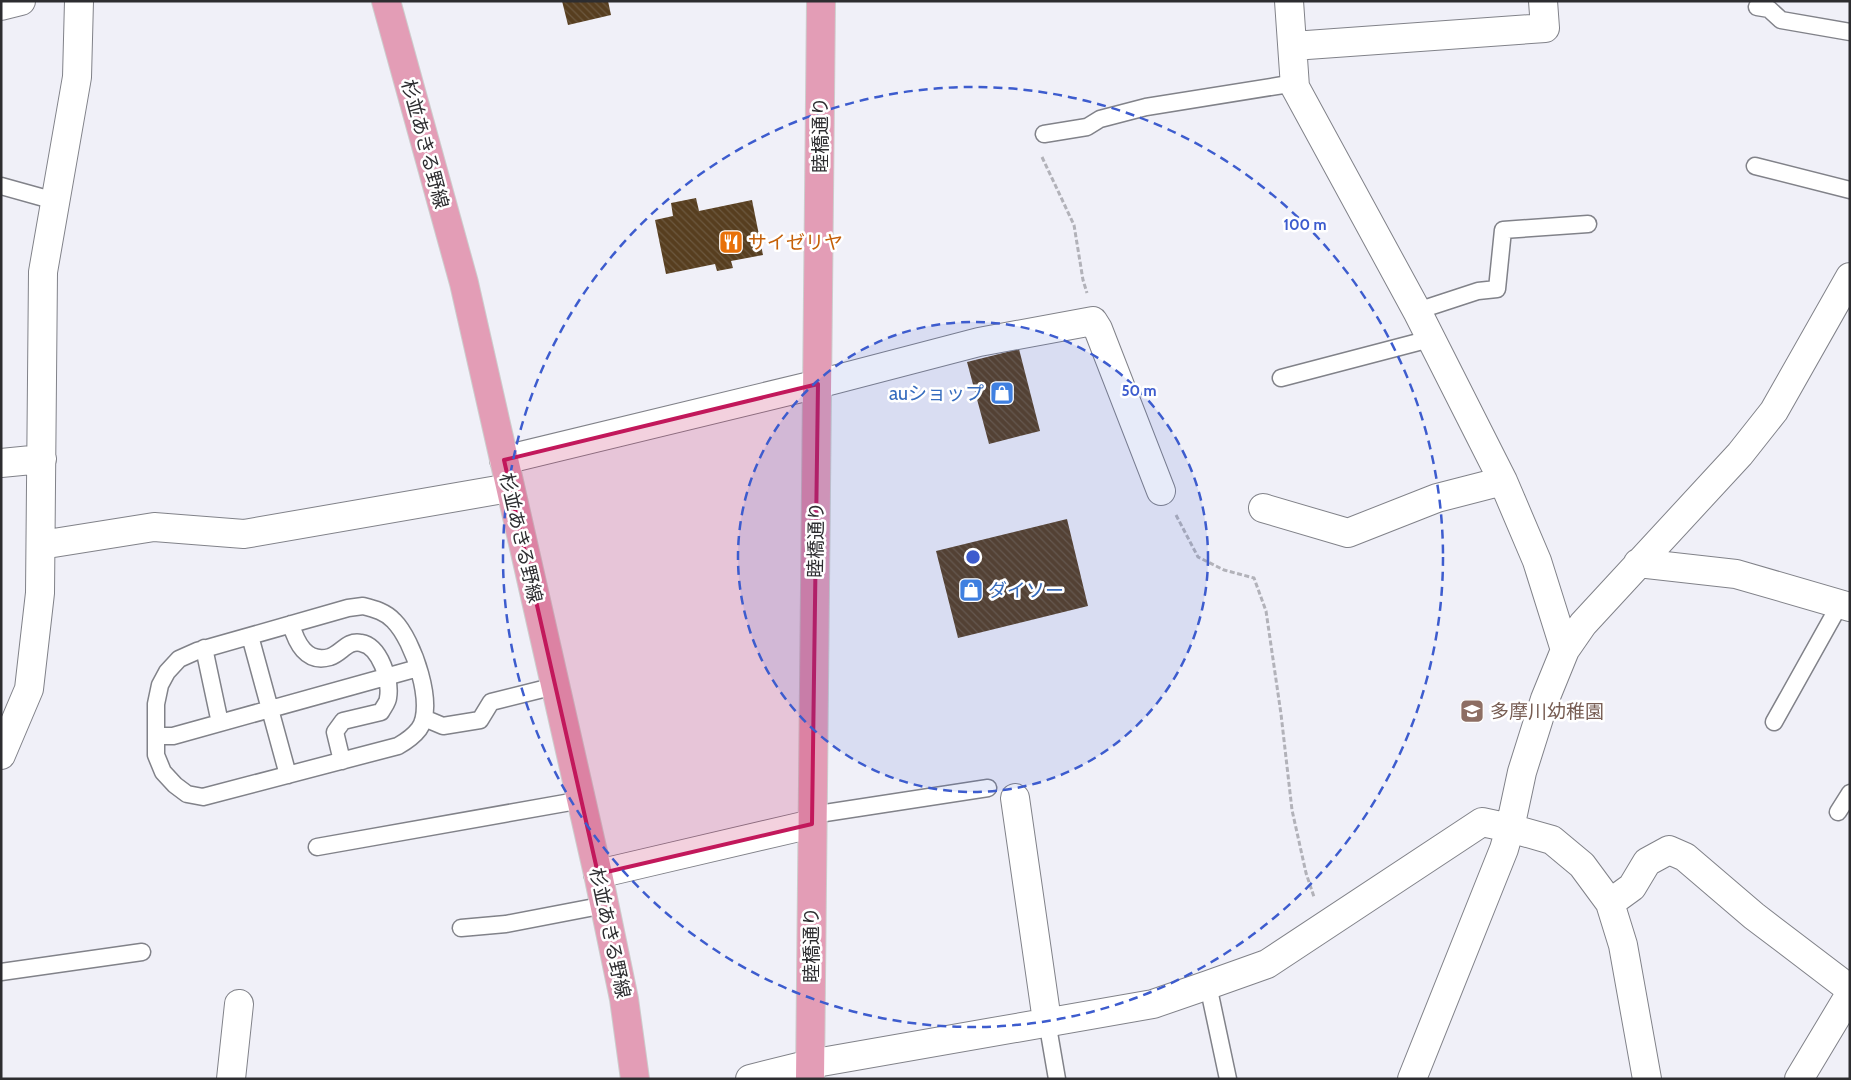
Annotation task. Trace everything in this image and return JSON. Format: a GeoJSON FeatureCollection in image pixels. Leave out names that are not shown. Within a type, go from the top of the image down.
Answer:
{"type":"FeatureCollection","features":[{"type":"Feature","properties":{"kind":"main road","name":"杉並あきる野線"},"geometry":{"type":"LineString","coordinates":[[386,1],[464,283],[598,874],[624,999],[635,1079]]}},
{"type":"Feature","properties":{"kind":"main road","name":"睦橋通り"},"geometry":{"type":"LineString","coordinates":[[810,1071],[821,1]]}},
{"type":"Feature","properties":{"kind":"street"},"geometry":{"type":"LineString","coordinates":[[1,6],[21,1]]}},
{"type":"Feature","properties":{"kind":"street"},"geometry":{"type":"LineString","coordinates":[[1,755],[29,689],[40,593],[43,272],[77,77],[79,1]]}},
{"type":"Feature","properties":{"kind":"street"},"geometry":{"type":"LineString","coordinates":[[1289,1],[1296,87],[1416,311],[1503,481],[1537,561],[1565,650]]}},
{"type":"Feature","properties":{"kind":"street"},"geometry":{"type":"LineString","coordinates":[[1293,46],[1545,28],[1543,1]]}},
{"type":"Feature","properties":{"kind":"street"},"geometry":{"type":"LineString","coordinates":[[1412,1079],[1504,849],[1522,772],[1545,699],[1565,650],[1583,624],[1740,454],[1774,411],[1850,277]]}},
{"type":"Feature","properties":{"kind":"street"},"geometry":{"type":"LineString","coordinates":[[504,460],[818,384],[979,342],[1093,321],[1098,329],[1161,491]]}},
{"type":"Feature","properties":{"kind":"street"},"geometry":{"type":"LineString","coordinates":[[1,463],[42,459]]}},
{"type":"Feature","properties":{"kind":"street"},"geometry":{"type":"LineString","coordinates":[[1263,508],[1348,534],[1437,498],[1503,481]]}},
{"type":"Feature","properties":{"kind":"street"},"geometry":{"type":"LineString","coordinates":[[41,545],[154,527],[244,534],[509,488]]}},
{"type":"Feature","properties":{"kind":"street"},"geometry":{"type":"LineString","coordinates":[[1638,563],[1736,574],[1845,606]]}},
{"type":"Feature","properties":{"kind":"street"},"geometry":{"type":"LineString","coordinates":[[1015,798],[1047,1021]]}},
{"type":"Feature","properties":{"kind":"street"},"geometry":{"type":"LineString","coordinates":[[598,874],[812,820]]}},
{"type":"Feature","properties":{"kind":"street"},"geometry":{"type":"LineString","coordinates":[[750,1079],[810,1071],[1047,1021],[1153,1004],[1267,964],[1482,822],[1552,840],[1582,865],[1610,903],[1623,945],[1647,1079]]}},
{"type":"Feature","properties":{"kind":"street"},"geometry":{"type":"LineString","coordinates":[[1610,903],[1632,887],[1647,862],[1669,850],[1685,858],[1754,916],[1850,989]]}},
{"type":"Feature","properties":{"kind":"street"},"geometry":{"type":"LineString","coordinates":[[1799,1079],[1850,994]]}},
{"type":"Feature","properties":{"kind":"street"},"geometry":{"type":"LineString","coordinates":[[231,1079],[238,1004]]}},
{"type":"Feature","properties":{"kind":"lane"},"geometry":{"type":"LineString","coordinates":[[1757,7],[1769,9],[1781,20],[1850,32]]}},
{"type":"Feature","properties":{"kind":"lane"},"geometry":{"type":"LineString","coordinates":[[1044,134],[1087,127],[1100,119],[1146,107],[1283,85],[1296,87]]}},
{"type":"Feature","properties":{"kind":"lane"},"geometry":{"type":"LineString","coordinates":[[1755,166],[1850,190]]}},
{"type":"Feature","properties":{"kind":"lane"},"geometry":{"type":"LineString","coordinates":[[1,186],[55,201]]}},
{"type":"Feature","properties":{"kind":"lane"},"geometry":{"type":"LineString","coordinates":[[1416,311],[1478,291],[1497,289],[1503,230],[1588,224]]}},
{"type":"Feature","properties":{"kind":"lane"},"geometry":{"type":"LineString","coordinates":[[1281,378],[1430,339]]}},
{"type":"Feature","properties":{"kind":"lane"},"geometry":{"type":"LineString","coordinates":[[364,606],[380,610],[394,620],[411,647],[418,668],[426,706],[424,718],[419,729],[398,746],[203,797],[187,794],[163,772],[156,755],[156,704],[160,685],[179,659],[204,648],[291,624],[348,608],[364,606]]}},
{"type":"Feature","properties":{"kind":"lane"},"geometry":{"type":"LineString","coordinates":[[1774,722],[1845,606]]}},
{"type":"Feature","properties":{"kind":"lane"},"geometry":{"type":"LineString","coordinates":[[291,624],[296,641],[308,654],[318,658],[331,656],[351,642],[363,643],[374,651],[383,664],[388,699],[381,712],[343,721],[335,732],[342,760]]}},
{"type":"Feature","properties":{"kind":"lane"},"geometry":{"type":"LineString","coordinates":[[250,636],[288,775]]}},
{"type":"Feature","properties":{"kind":"lane"},"geometry":{"type":"LineString","coordinates":[[204,648],[220,723]]}},
{"type":"Feature","properties":{"kind":"lane"},"geometry":{"type":"LineString","coordinates":[[156,736],[173,736],[418,668]]}},
{"type":"Feature","properties":{"kind":"lane"},"geometry":{"type":"LineString","coordinates":[[424,718],[443,726],[480,720],[491,702],[555,686]]}},
{"type":"Feature","properties":{"kind":"lane"},"geometry":{"type":"LineString","coordinates":[[812,820],[988,788]]}},
{"type":"Feature","properties":{"kind":"lane"},"geometry":{"type":"LineString","coordinates":[[1838,812],[1850,793]]}},
{"type":"Feature","properties":{"kind":"lane"},"geometry":{"type":"LineString","coordinates":[[318,847],[582,800]]}},
{"type":"Feature","properties":{"kind":"lane"},"geometry":{"type":"LineString","coordinates":[[461,928],[506,924],[604,905]]}},
{"type":"Feature","properties":{"kind":"lane"},"geometry":{"type":"LineString","coordinates":[[1,972],[142,952]]}},
{"type":"Feature","properties":{"kind":"lane"},"geometry":{"type":"LineString","coordinates":[[1208,984],[1228,1079]]}},
{"type":"Feature","properties":{"kind":"lane"},"geometry":{"type":"LineString","coordinates":[[1047,1021],[1057,1079]]}},
{"type":"Feature","properties":{"kind":"path"},"geometry":{"type":"LineString","coordinates":[[1044,134],[1036,142],[1074,225],[1082,280],[1090,303],[1093,321]]}},
{"type":"Feature","properties":{"kind":"path"},"geometry":{"type":"LineString","coordinates":[[1161,491],[1169,496],[1177,518],[1198,557],[1224,570],[1254,578],[1266,611],[1281,714],[1292,810],[1306,873],[1323,926]]}},
{"type":"Feature","properties":{"kind":"highlighted area"},"geometry":{"type":"Polygon","coordinates":[[[818,384],[812,824],[598,874],[504,460],[818,384]]]}},
{"type":"Feature","properties":{"kind":"building"},"geometry":{"type":"Polygon","coordinates":[[[562,1],[608,1],[611,15],[568,25],[562,1]]]}},
{"type":"Feature","properties":{"kind":"building"},"geometry":{"type":"Polygon","coordinates":[[[696,198],[699,211],[752,200],[763,255],[731,261],[733,268],[717,271],[715,264],[666,274],[655,220],[673,216],[671,203],[696,198]]]}},
{"type":"Feature","properties":{"kind":"building"},"geometry":{"type":"Polygon","coordinates":[[[1019,349],[1040,431],[989,444],[967,362],[1019,349]]]}},
{"type":"Feature","properties":{"kind":"building"},"geometry":{"type":"Polygon","coordinates":[[[1067,519],[1088,606],[958,638],[936,551],[1067,519]]]}},
{"type":"Feature","properties":{"kind":"place","name":"サイゼリヤ"},"geometry":{"type":"Point","coordinates":[731,242]}},
{"type":"Feature","properties":{"kind":"place","name":"auショップ"},"geometry":{"type":"Point","coordinates":[1002,393]}},
{"type":"Feature","properties":{"kind":"place","name":"ダイソー"},"geometry":{"type":"Point","coordinates":[971,590]}},
{"type":"Feature","properties":{"kind":"place","name":"多摩川幼稚園"},"geometry":{"type":"Point","coordinates":[1472,711]}}]}
